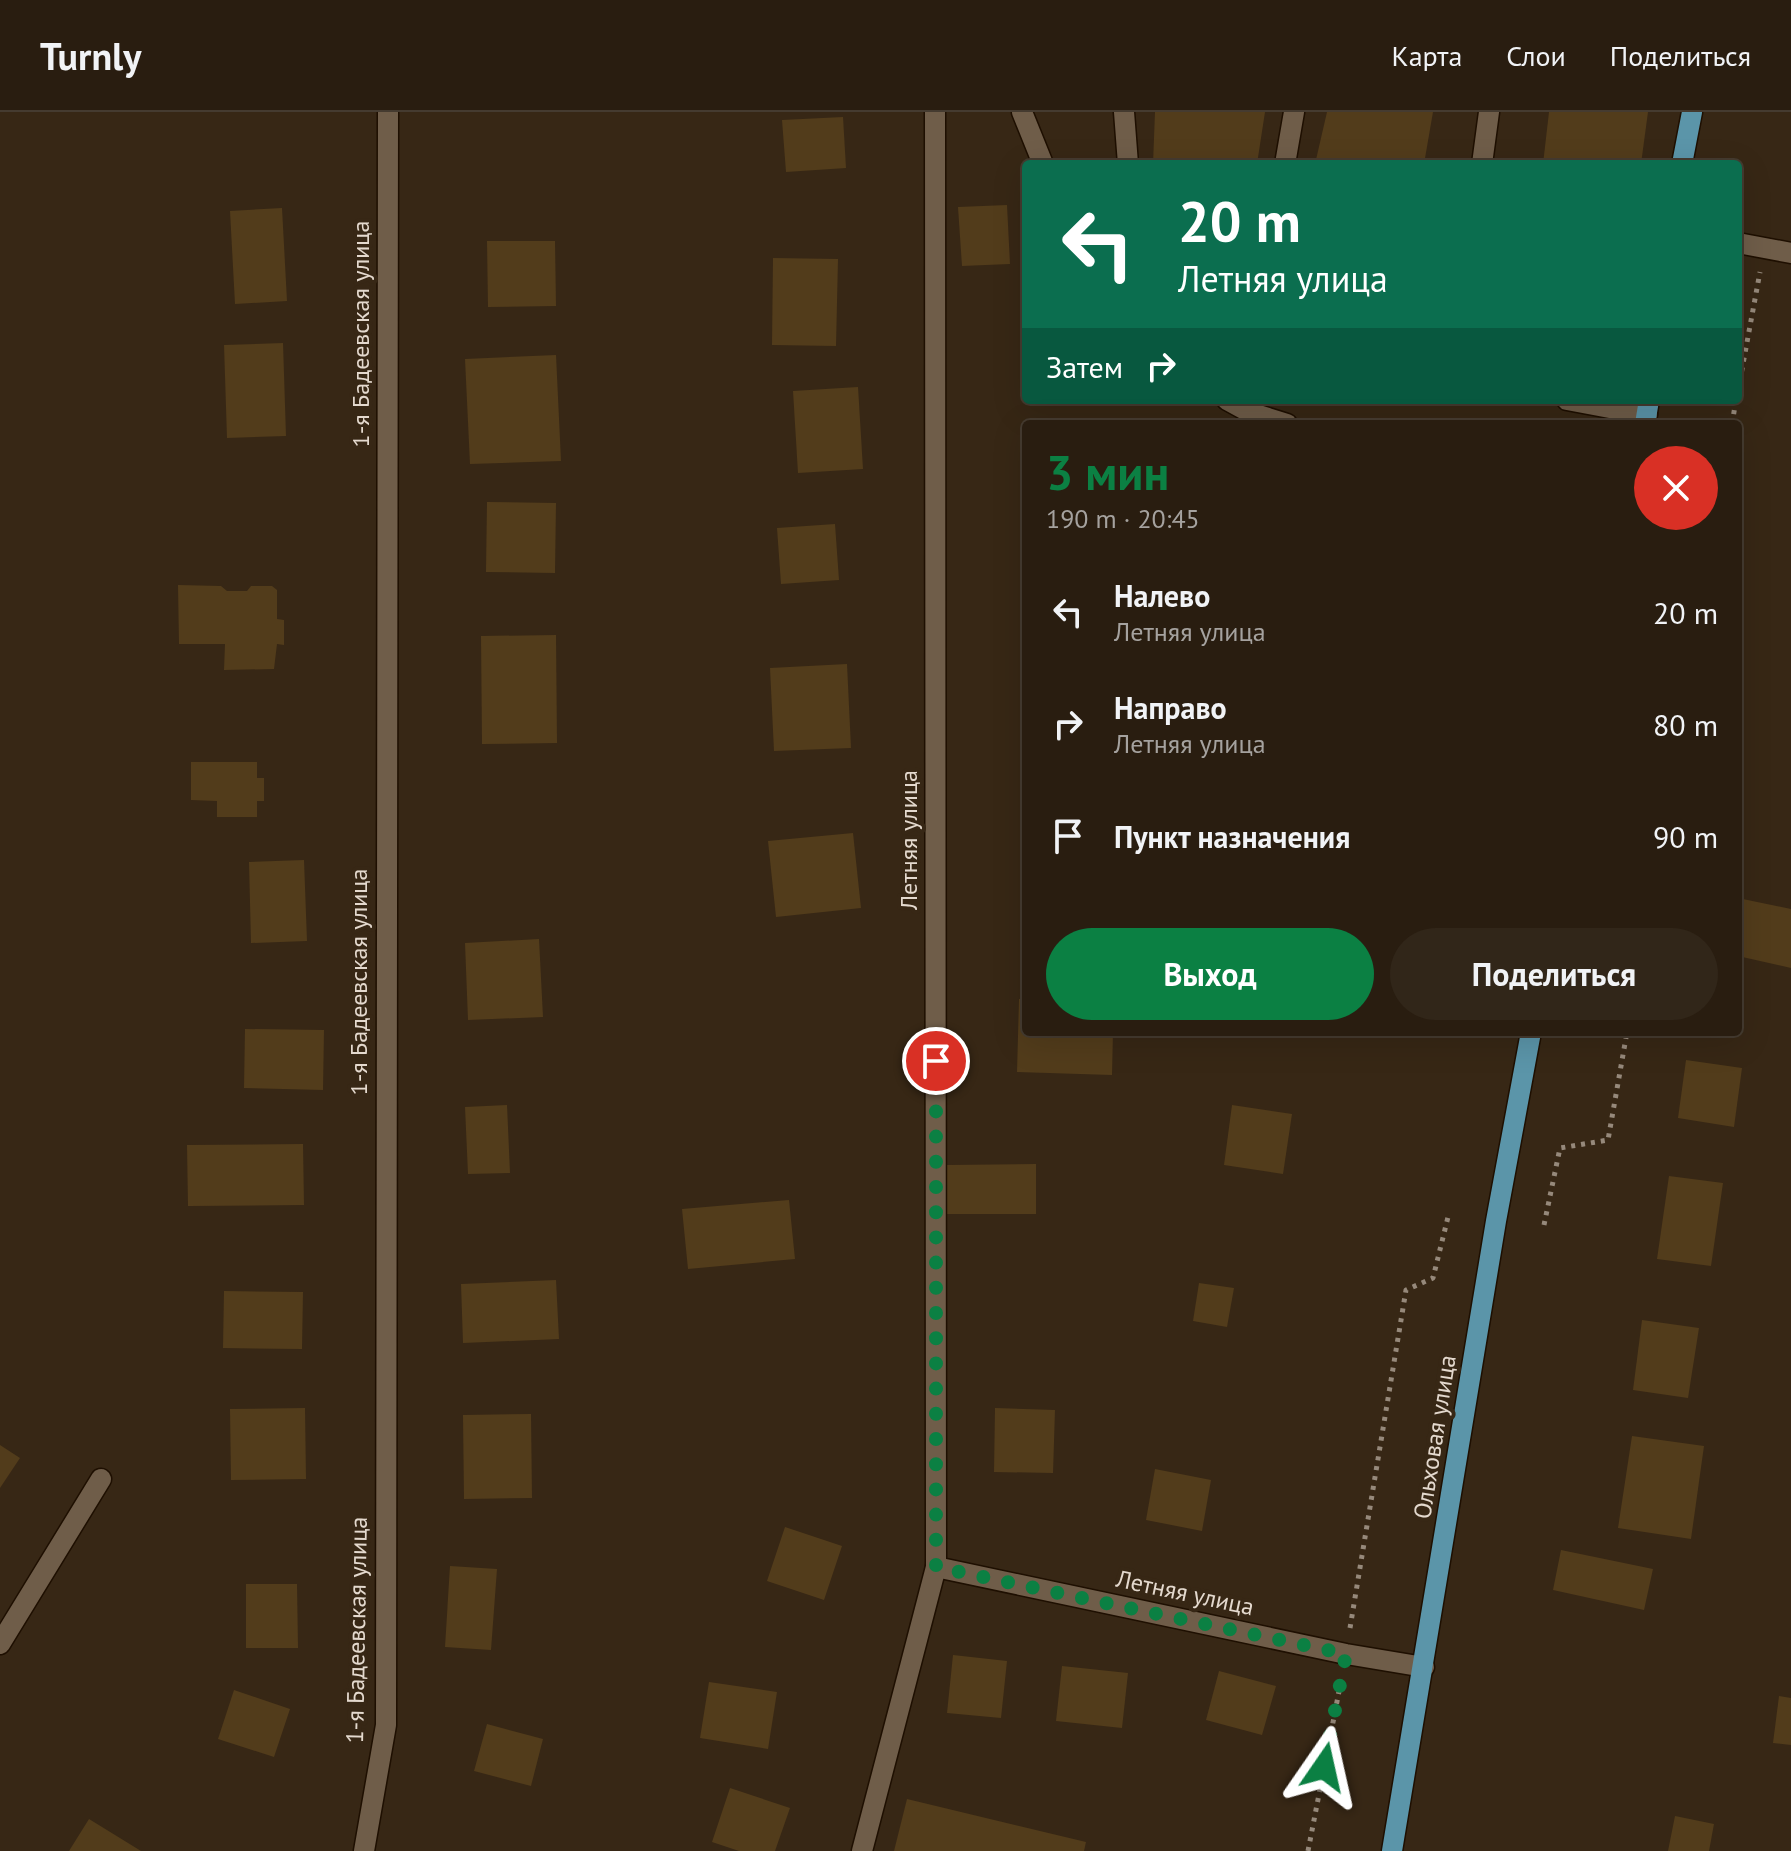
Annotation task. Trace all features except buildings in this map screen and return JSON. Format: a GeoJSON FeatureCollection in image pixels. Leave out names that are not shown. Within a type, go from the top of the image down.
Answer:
{"type":"FeatureCollection","features":[{"type":"Feature","properties":{"kind":"main road"},"geometry":{"type":"LineString","coordinates":[[1683,160],[1692,112]]}},
{"type":"Feature","properties":{"kind":"main road","name":"Ольховая улица"},"geometry":{"type":"LineString","coordinates":[[1392,1851],[1496,1221],[1530,1036]]}},
{"type":"Feature","properties":{"kind":"street","name":"1-я Бадеевская улица"},"geometry":{"type":"LineString","coordinates":[[364,1851],[386,1725],[384,1230],[388,112]]}},
{"type":"Feature","properties":{"kind":"street","name":"Летняя улица"},"geometry":{"type":"LineString","coordinates":[[862,1851],[936,1567],[935,112]]}},
{"type":"Feature","properties":{"kind":"street"},"geometry":{"type":"LineString","coordinates":[[1022,112],[1041,160]]}},
{"type":"Feature","properties":{"kind":"street"},"geometry":{"type":"LineString","coordinates":[[1124,112],[1128,160]]}},
{"type":"Feature","properties":{"kind":"street"},"geometry":{"type":"LineString","coordinates":[[1286,160],[1294,112]]}},
{"type":"Feature","properties":{"kind":"street"},"geometry":{"type":"LineString","coordinates":[[1483,160],[1489,112]]}},
{"type":"Feature","properties":{"kind":"street"},"geometry":{"type":"LineString","coordinates":[[1742,244],[1791,253]]}},
{"type":"Feature","properties":{"kind":"street"},"geometry":{"type":"LineString","coordinates":[[1234,404],[1274,420]]}},
{"type":"Feature","properties":{"kind":"street"},"geometry":{"type":"LineString","coordinates":[[1592,404],[1647,413]]}},
{"type":"Feature","properties":{"kind":"street"},"geometry":{"type":"LineString","coordinates":[[0,1644],[101,1479]]}},
{"type":"Feature","properties":{"kind":"street","name":"Летняя улица"},"geometry":{"type":"LineString","coordinates":[[936,1567],[1346,1654],[1424,1667]]}},
{"type":"Feature","properties":{"kind":"path"},"geometry":{"type":"LineString","coordinates":[[1742,370],[1765,248]]}},
{"type":"Feature","properties":{"kind":"path"},"geometry":{"type":"LineString","coordinates":[[1544,1225],[1560,1148],[1608,1140],[1626,1036]]}},
{"type":"Feature","properties":{"kind":"path"},"geometry":{"type":"LineString","coordinates":[[1308,1851],[1346,1654],[1406,1290],[1433,1278],[1449,1213]]}},
{"type":"Feature","properties":{"kind":"route"},"geometry":{"type":"LineString","coordinates":[[936,1061],[936,1567],[1346,1654],[1324,1767]]}}]}
